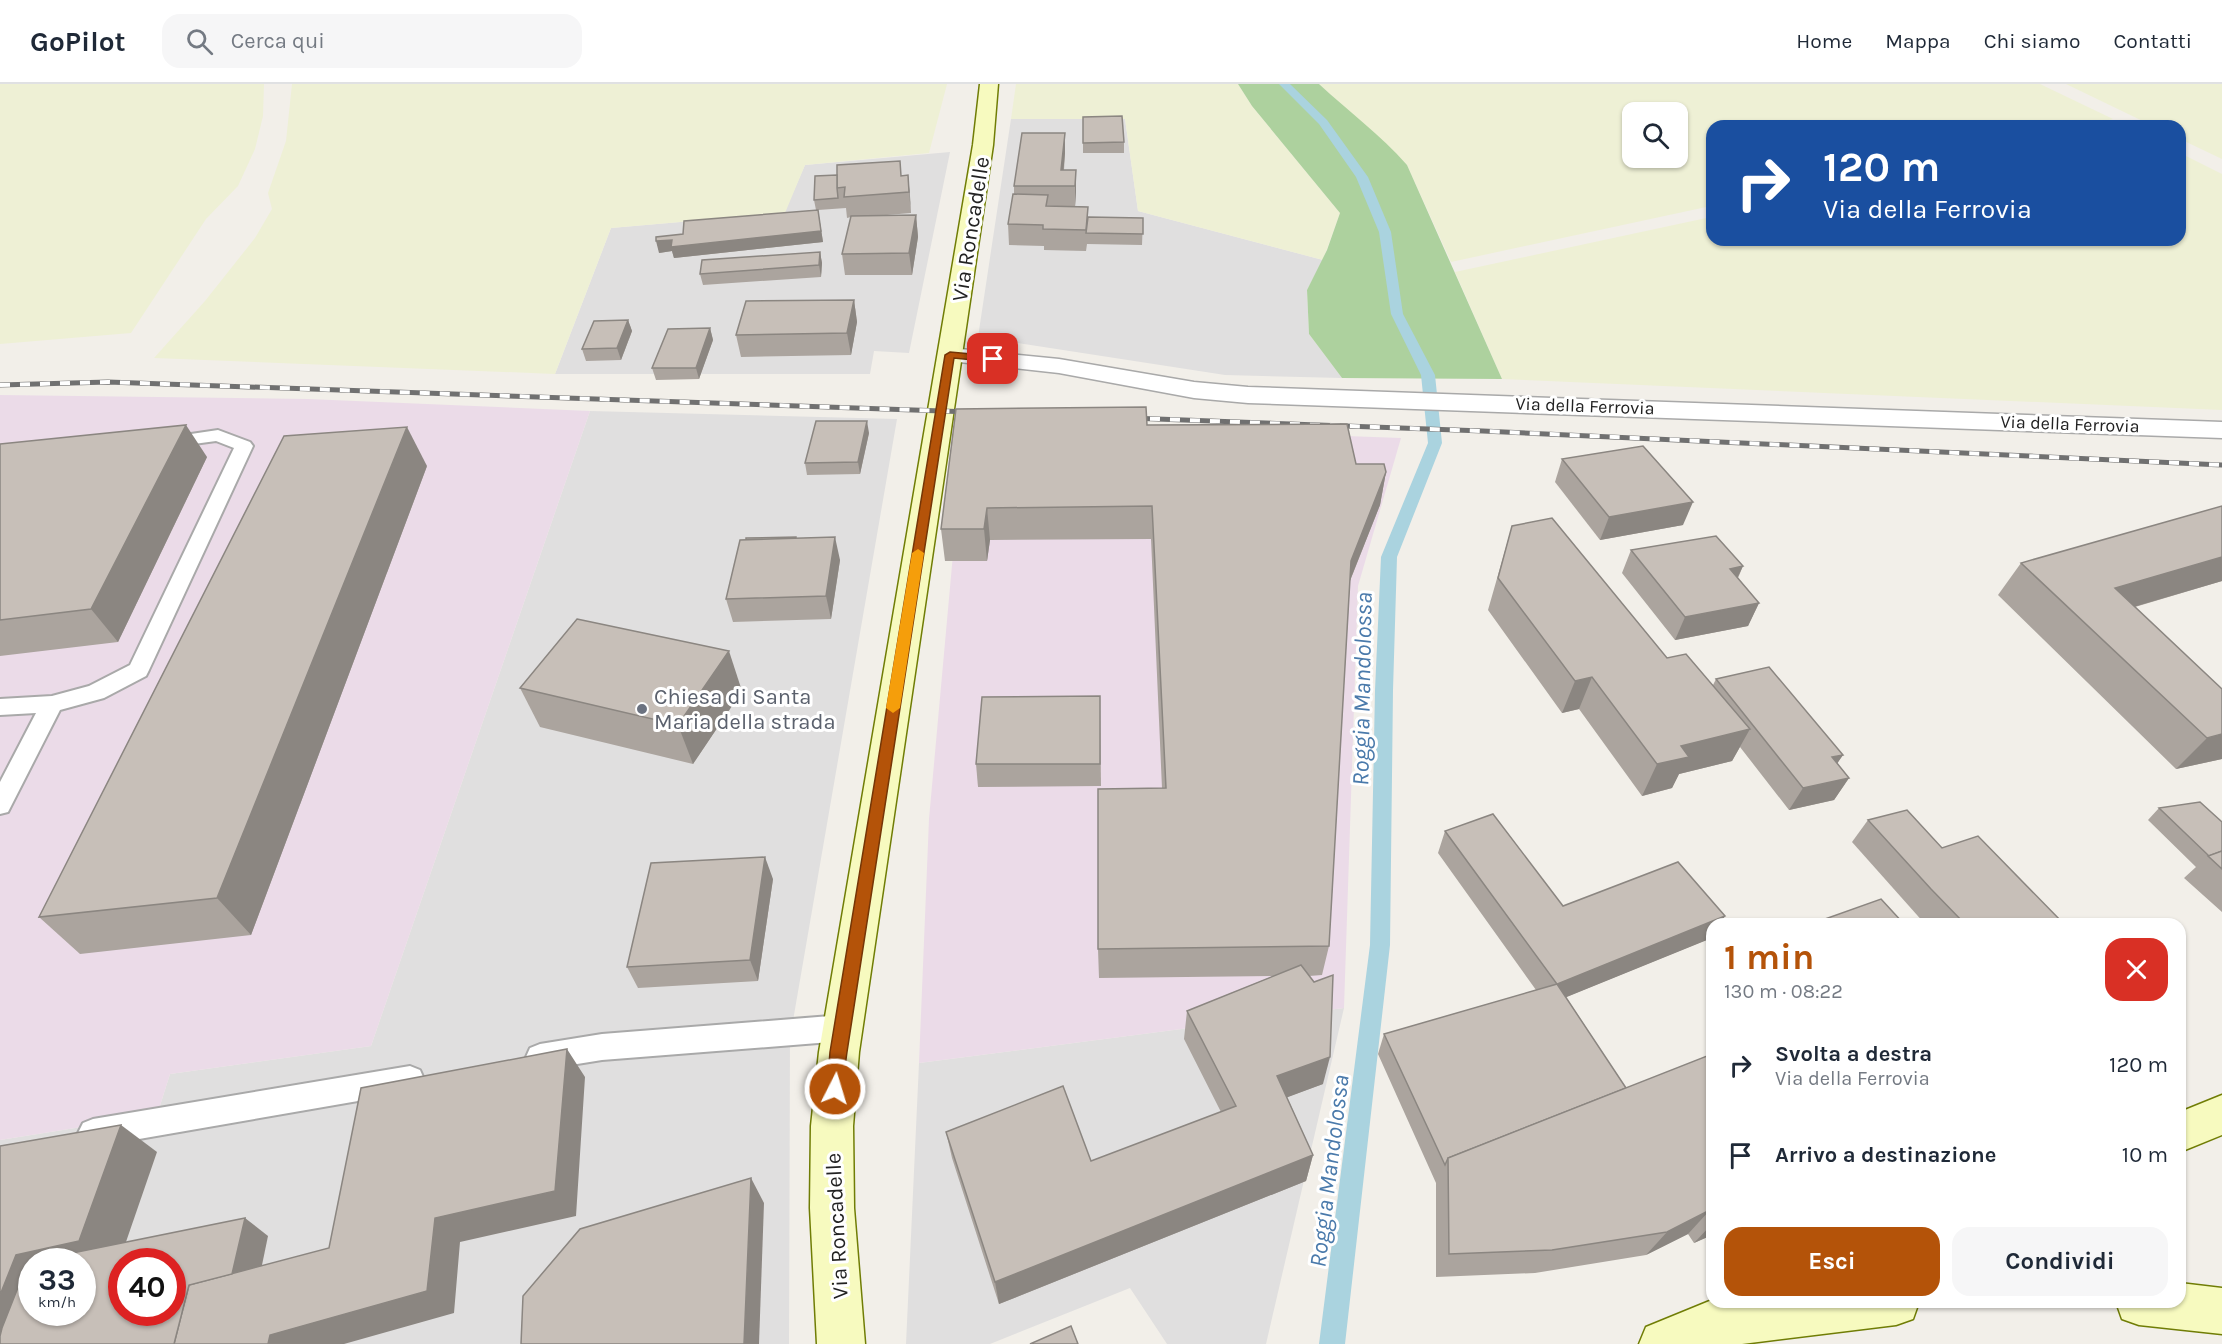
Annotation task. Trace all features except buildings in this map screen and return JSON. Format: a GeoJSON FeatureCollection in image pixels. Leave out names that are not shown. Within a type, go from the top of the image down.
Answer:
{"type":"FeatureCollection","features":[{"type":"Feature","properties":{"kind":"street","name":"Via Roncadelle"},"geometry":{"type":"LineString","coordinates":[[842,1341],[832,1208],[832,1126],[843,1028],[983,145],[989,84]]}},
{"type":"Feature","properties":{"kind":"street","name":"Via della Ferrovia"},"geometry":{"type":"LineString","coordinates":[[950,355],[1059,366],[1205,391],[1248,395],[2222,430]]}},
{"type":"Feature","properties":{"kind":"street"},"geometry":{"type":"LineString","coordinates":[[2186,1130],[2222,1115]]}},
{"type":"Feature","properties":{"kind":"street"},"geometry":{"type":"LineString","coordinates":[[2186,1307],[2222,1311]]}},
{"type":"Feature","properties":{"kind":"street"},"geometry":{"type":"LineString","coordinates":[[1663,1344],[1751,1308]]}},
{"type":"Feature","properties":{"kind":"street"},"geometry":{"type":"LineString","coordinates":[[1712,1324],[1846,1308]]}},
{"type":"Feature","properties":{"kind":"lane"},"geometry":{"type":"LineString","coordinates":[[0,707],[52,704],[96,692],[138,670],[244,446],[218,435],[149,444]]}},
{"type":"Feature","properties":{"kind":"lane"},"geometry":{"type":"LineString","coordinates":[[0,805],[52,704]]}},
{"type":"Feature","properties":{"kind":"lane"},"geometry":{"type":"LineString","coordinates":[[519,1061],[602,1047],[843,1028]]}},
{"type":"Feature","properties":{"kind":"lane"},"geometry":{"type":"LineString","coordinates":[[71,1136],[437,1075]]}},
{"type":"Feature","properties":{"kind":"shaded area"},"geometry":{"type":"Polygon","coordinates":[[[1011,119],[1125,119],[1138,211],[1323,260],[1307,290],[1309,334],[1342,378],[1225,375],[978,337],[1011,119]]]}},
{"type":"Feature","properties":{"kind":"shaded area"},"geometry":{"type":"Polygon","coordinates":[[[950,152],[909,353],[874,351],[870,374],[555,374],[611,228],[784,213],[805,165],[950,152]]]}},
{"type":"Feature","properties":{"kind":"shaded area"},"geometry":{"type":"Polygon","coordinates":[[[0,395],[308,399],[590,411],[371,1046],[170,1074],[157,1115],[0,1140],[0,395]]]}},
{"type":"Feature","properties":{"kind":"shaded area"},"geometry":{"type":"Polygon","coordinates":[[[590,411],[897,419],[790,1038],[789,1344],[0,1344],[0,1140],[157,1115],[170,1074],[371,1046],[590,411]]]}},
{"type":"Feature","properties":{"kind":"shaded area"},"geometry":{"type":"Polygon","coordinates":[[[965,422],[1401,438],[1358,586],[1344,1008],[919,1063],[929,819],[965,422]]]}},
{"type":"Feature","properties":{"kind":"shaded area"},"geometry":{"type":"Polygon","coordinates":[[[1344,1008],[1266,1344],[1167,1344],[1130,1288],[990,1344],[906,1344],[919,1063],[1344,1008]]]}},
{"type":"Feature","properties":{"kind":"green space"},"geometry":{"type":"Polygon","coordinates":[[[0,84],[264,84],[263,116],[255,149],[238,186],[206,219],[131,333],[0,344],[0,84]]]}},
{"type":"Feature","properties":{"kind":"green space"},"geometry":{"type":"Polygon","coordinates":[[[292,84],[947,84],[929,153],[805,165],[785,213],[611,228],[555,374],[154,358],[205,301],[255,238],[272,209],[268,193],[286,141],[292,84]]]}},
{"type":"Feature","properties":{"kind":"green space"},"geometry":{"type":"Polygon","coordinates":[[[1016,84],[1238,84],[1252,106],[1340,213],[1323,260],[1138,211],[1125,119],[1011,119],[1016,84]]]}},
{"type":"Feature","properties":{"kind":"green space"},"geometry":{"type":"Polygon","coordinates":[[[1238,84],[1319,84],[1375,133],[1407,165],[1502,379],[1342,378],[1309,334],[1307,290],[1327,250],[1340,213],[1252,106],[1238,84]]]}},
{"type":"Feature","properties":{"kind":"green space"},"geometry":{"type":"Polygon","coordinates":[[[1319,84],[2040,84],[2113,119],[1706,120],[1706,207],[1451,262],[1407,165],[1319,84]]]}},
{"type":"Feature","properties":{"kind":"green space"},"geometry":{"type":"Polygon","coordinates":[[[2066,84],[2222,84],[2222,159],[2186,142],[2186,120],[2141,120],[2066,84]]]}},
{"type":"Feature","properties":{"kind":"green space"},"geometry":{"type":"Polygon","coordinates":[[[2186,156],[2222,174],[2222,410],[1502,379],[1455,272],[1706,218],[1706,246],[2186,246],[2186,156]]]}},
{"type":"Feature","properties":{"kind":"waterway","name":"Roggia Mandolossa"},"geometry":{"type":"LineString","coordinates":[[1284,84],[1323,122],[1362,177],[1385,232],[1397,314],[1428,375],[1435,443],[1389,557],[1384,690],[1380,945],[1332,1344]]}},
{"type":"Feature","properties":{"kind":"railway"},"geometry":{"type":"LineString","coordinates":[[0,385],[108,382],[971,412]]}},
{"type":"Feature","properties":{"kind":"railway"},"geometry":{"type":"LineString","coordinates":[[1130,418],[1483,431],[2222,465]]}},
{"type":"Feature","properties":{"kind":"slow traffic"},"geometry":{"type":"LineString","coordinates":[[893,708],[918,553]]}},
{"type":"Feature","properties":{"kind":"place","name":"Chiesa di Santa Maria della strada"},"geometry":{"type":"Point","coordinates":[642,709]}},
{"type":"Feature","properties":{"kind":"route"},"geometry":{"type":"LineString","coordinates":[[835,1089],[838,1052],[950,355],[993,359]]}}]}
